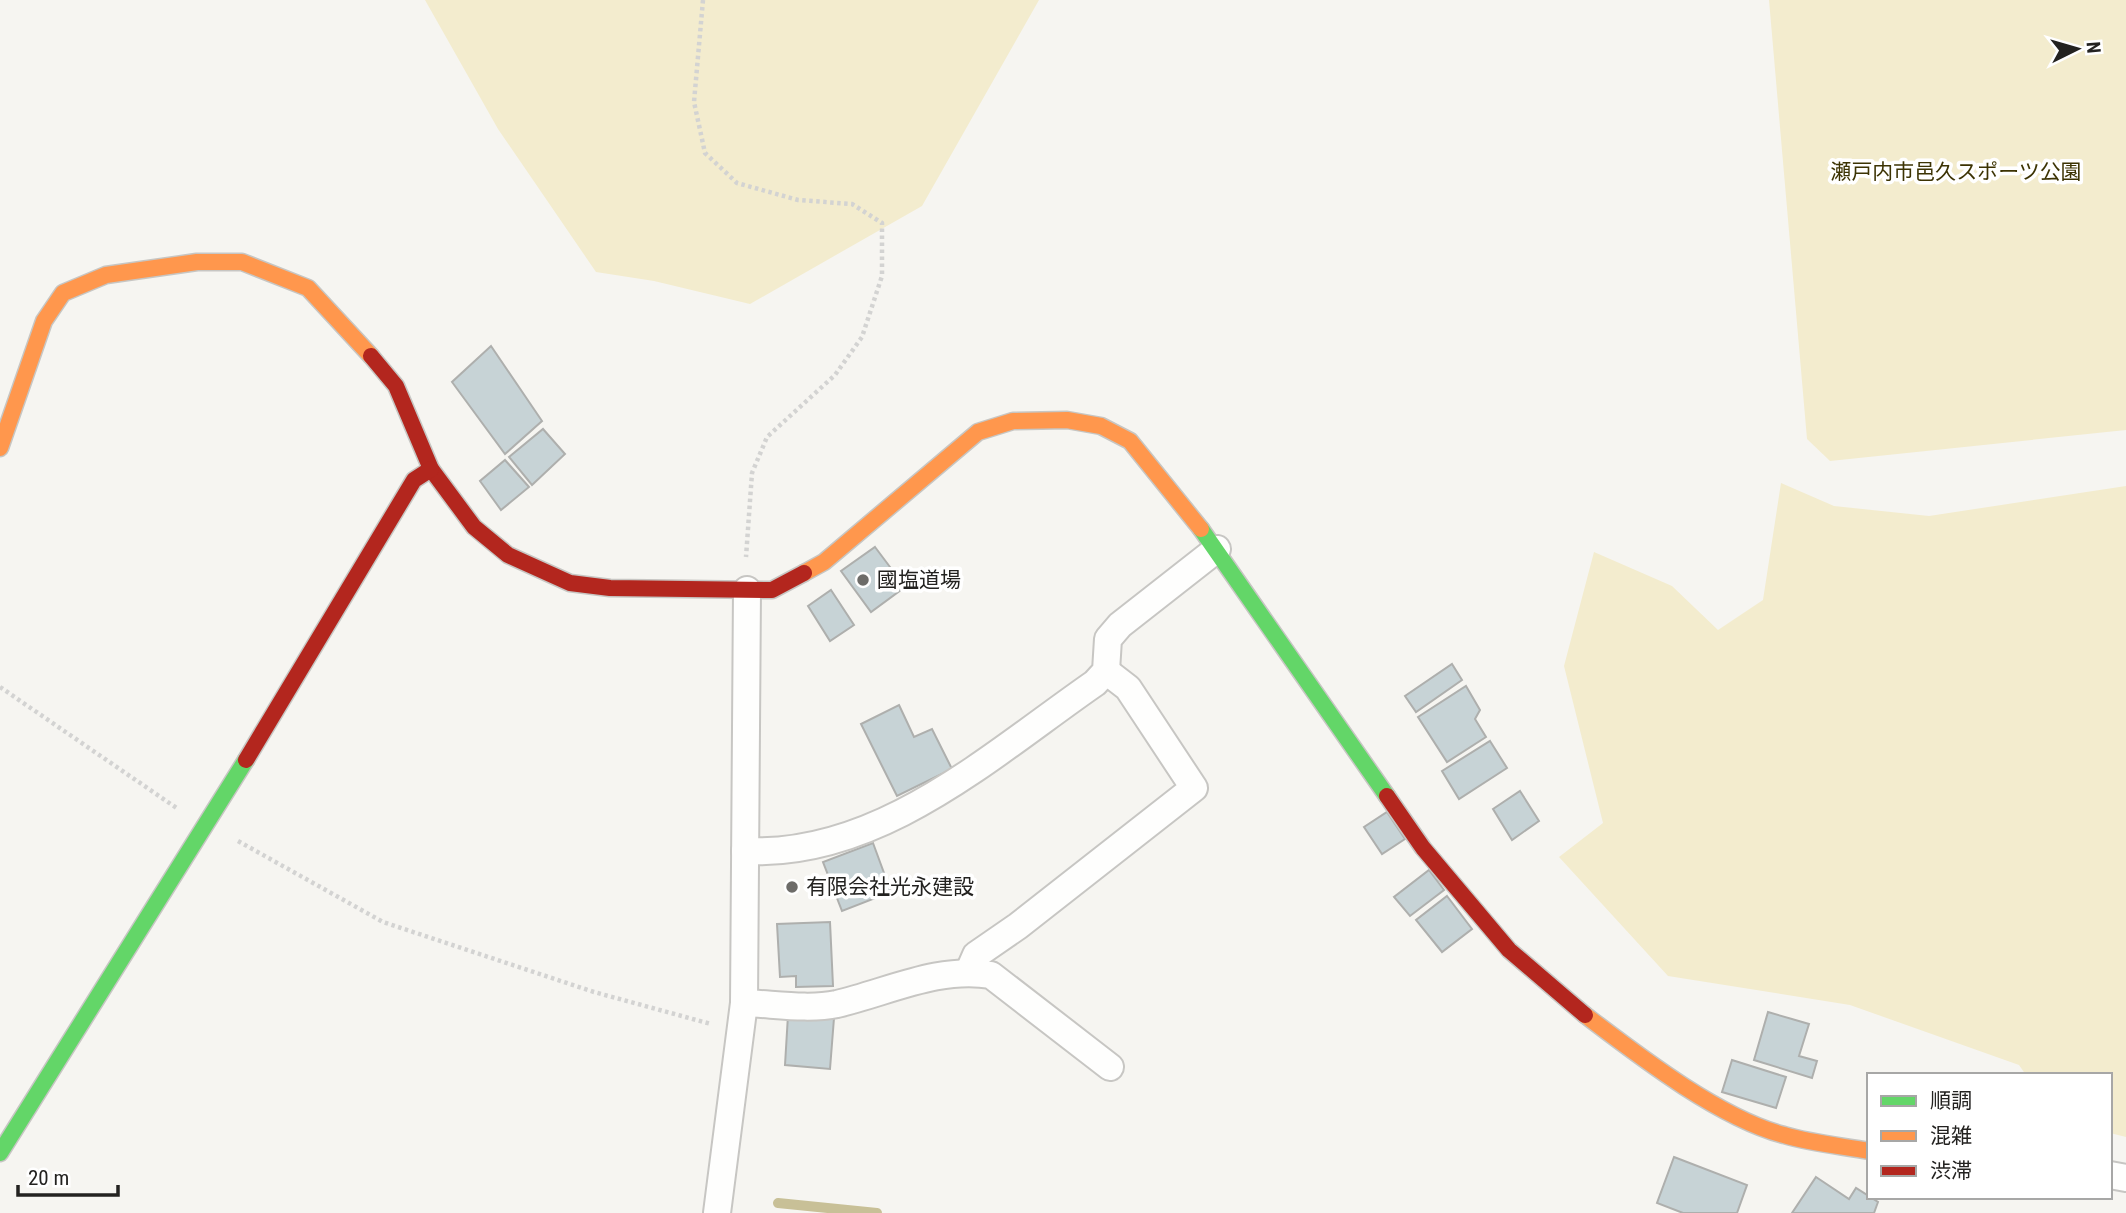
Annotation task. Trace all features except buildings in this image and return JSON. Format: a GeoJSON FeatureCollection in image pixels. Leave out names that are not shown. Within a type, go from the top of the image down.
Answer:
{"type":"FeatureCollection","features":[{"type":"Feature","properties":{"kind":"street"},"geometry":{"type":"LineString","coordinates":[[0,448],[44,321],[63,293],[106,275],[197,262],[242,261],[308,288],[343,323],[396,386],[431,469],[474,527],[508,555],[570,583],[610,588],[772,590],[824,562],[978,432],[1013,421],[1067,420],[1101,426],[1130,441],[1217,549],[1423,848],[1509,950],[1586,1016],[1657,1069],[1722,1108],[1783,1135],[1867,1151]]}},
{"type":"Feature","properties":{"kind":"street"},"geometry":{"type":"LineString","coordinates":[[0,1153],[208,824],[414,480],[431,469]]}},
{"type":"Feature","properties":{"kind":"street"},"geometry":{"type":"LineString","coordinates":[[745,851],[779,853],[821,846],[917,805],[1096,683],[1106,671],[1108,639],[1120,625],[1217,549]]}},
{"type":"Feature","properties":{"kind":"street"},"geometry":{"type":"LineString","coordinates":[[717,1213],[744,1003],[747,590]]}},
{"type":"Feature","properties":{"kind":"street"},"geometry":{"type":"LineString","coordinates":[[969,971],[976,955],[1018,926],[1194,788],[1128,688],[1106,671]]}},
{"type":"Feature","properties":{"kind":"street"},"geometry":{"type":"LineString","coordinates":[[744,1003],[834,1004],[936,976],[969,971],[991,975],[1110,1067]]}},
{"type":"Feature","properties":{"kind":"path"},"geometry":{"type":"LineString","coordinates":[[704,0],[694,102],[705,153],[737,183],[798,200],[852,204],[882,223],[882,276],[862,337],[835,375],[767,437],[752,472],[746,548],[747,590]]}},
{"type":"Feature","properties":{"kind":"path"},"geometry":{"type":"LineString","coordinates":[[0,687],[166,804],[208,824],[383,922],[594,992],[720,1027],[742,1029]]}},
{"type":"Feature","properties":{"kind":"green space"},"geometry":{"type":"Polygon","coordinates":[[[425,0],[1039,0],[922,206],[750,304],[654,281],[596,272],[498,129],[425,0]]]}},
{"type":"Feature","properties":{"kind":"green space","name":"瀬戸内市邑久スポーツ公園"},"geometry":{"type":"Polygon","coordinates":[[[1769,0],[2126,0],[2126,430],[1830,461],[1807,439],[1769,0]]]}},
{"type":"Feature","properties":{"kind":"green space"},"geometry":{"type":"Polygon","coordinates":[[[1781,483],[1834,506],[1929,516],[2126,486],[2126,1137],[2112,1134],[2112,1073],[2025,1073],[2019,1065],[1850,1005],[1668,976],[1559,857],[1603,823],[1564,666],[1594,552],[1672,586],[1718,630],[1763,600],[1781,483]]]}},
{"type":"Feature","properties":{"kind":"waterway"},"geometry":{"type":"LineString","coordinates":[[778,1203],[877,1213]]}},
{"type":"Feature","properties":{"kind":"traffic: fast"},"geometry":{"type":"LineString","coordinates":[[1201,529],[1387,796]]}},
{"type":"Feature","properties":{"kind":"traffic: fast"},"geometry":{"type":"LineString","coordinates":[[0,1153],[246,760]]}},
{"type":"Feature","properties":{"kind":"traffic: slow"},"geometry":{"type":"LineString","coordinates":[[0,448],[44,321],[63,293],[106,275],[197,262],[242,262],[308,288],[371,356]]}},
{"type":"Feature","properties":{"kind":"traffic: slow"},"geometry":{"type":"LineString","coordinates":[[804,573],[824,562],[978,432],[1013,421],[1067,420],[1101,426],[1130,441],[1201,529]]}},
{"type":"Feature","properties":{"kind":"traffic: slow"},"geometry":{"type":"LineString","coordinates":[[1585,1015],[1680,1084],[1733,1115],[1794,1138],[1867,1151]]}},
{"type":"Feature","properties":{"kind":"traffic: jam"},"geometry":{"type":"LineString","coordinates":[[371,356],[396,386],[431,469],[474,527],[508,555],[570,583],[610,588],[772,590],[804,573]]}},
{"type":"Feature","properties":{"kind":"traffic: jam"},"geometry":{"type":"LineString","coordinates":[[246,760],[414,480],[431,469]]}},
{"type":"Feature","properties":{"kind":"traffic: jam"},"geometry":{"type":"LineString","coordinates":[[1387,796],[1423,848],[1509,950],[1585,1015]]}},
{"type":"Feature","properties":{"kind":"place","name":"國塩道場"},"geometry":{"type":"Point","coordinates":[863,580]}},
{"type":"Feature","properties":{"kind":"place","name":"有限会社光永建設"},"geometry":{"type":"Point","coordinates":[792,887]}}]}
